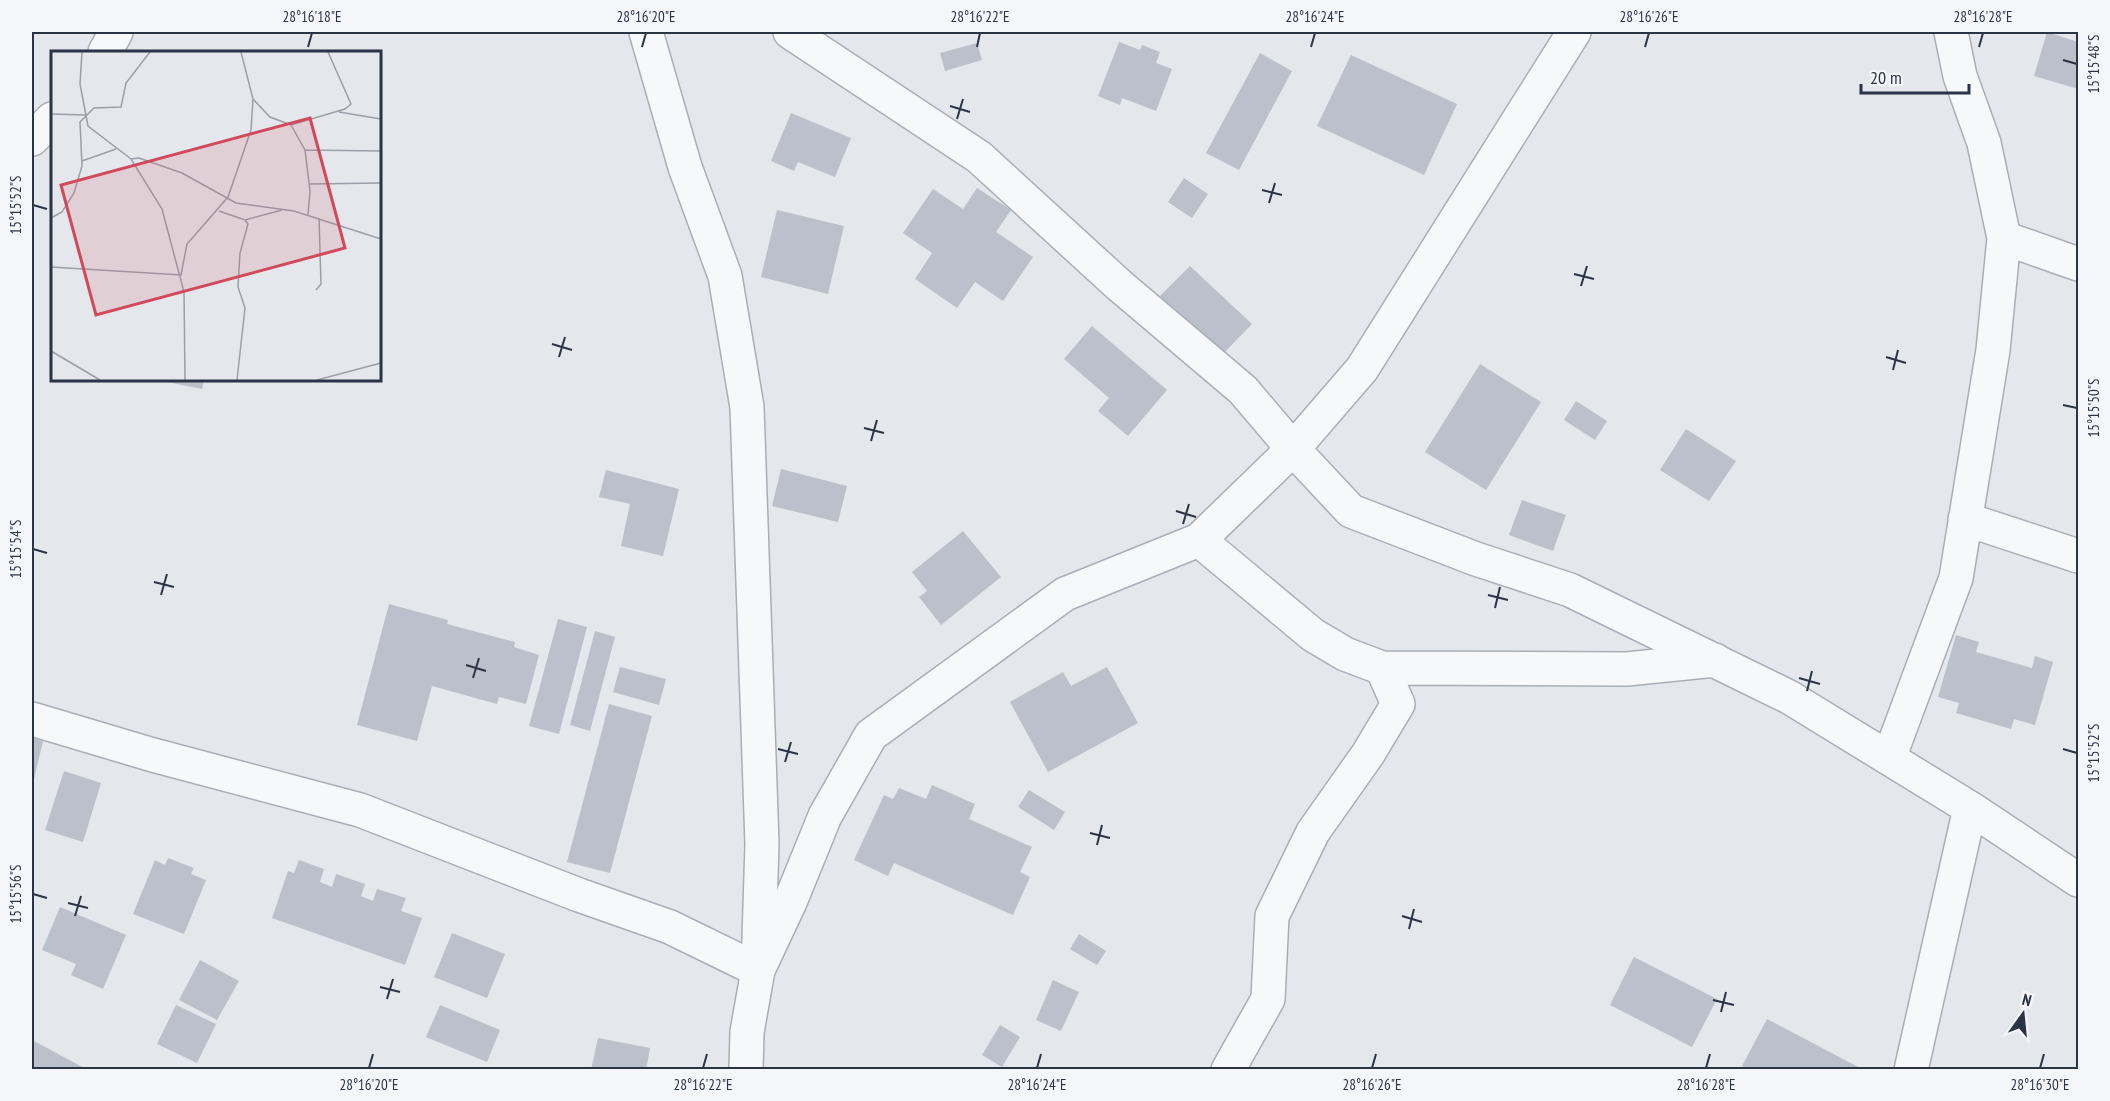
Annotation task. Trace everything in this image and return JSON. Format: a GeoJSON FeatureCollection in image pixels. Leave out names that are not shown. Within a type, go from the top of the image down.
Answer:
{"type":"FeatureCollection","features":[{"type":"Feature","properties":{"kind":"street"},"geometry":{"type":"LineString","coordinates":[[106,51],[116,32]]}},
{"type":"Feature","properties":{"kind":"street"},"geometry":{"type":"LineString","coordinates":[[646,32],[685,167],[725,276],[747,407],[762,844],[758,970],[747,1032],[746,1070]]}},
{"type":"Feature","properties":{"kind":"street"},"geometry":{"type":"LineString","coordinates":[[790,32],[979,157],[1119,285],[1244,390],[1293,449],[1351,511],[1476,559],[1570,590],[1789,697],[1970,808],[2079,880]]}},
{"type":"Feature","properties":{"kind":"street"},"geometry":{"type":"LineString","coordinates":[[758,970],[790,902],[825,816],[871,735],[1065,594],[1198,540],[1293,449],[1362,369],[1574,32]]}},
{"type":"Feature","properties":{"kind":"street"},"geometry":{"type":"LineString","coordinates":[[1889,758],[1956,578],[1993,350],[2004,238],[1984,142],[1960,76],[1951,32]]}},
{"type":"Feature","properties":{"kind":"street"},"geometry":{"type":"LineString","coordinates":[[32,139],[51,120]]}},
{"type":"Feature","properties":{"kind":"street"},"geometry":{"type":"LineString","coordinates":[[2004,238],[2079,264]]}},
{"type":"Feature","properties":{"kind":"street"},"geometry":{"type":"LineString","coordinates":[[1965,519],[2079,556]]}},
{"type":"Feature","properties":{"kind":"street"},"geometry":{"type":"LineString","coordinates":[[1198,540],[1313,635],[1345,654],[1382,668],[1627,669],[1715,660]]}},
{"type":"Feature","properties":{"kind":"street"},"geometry":{"type":"LineString","coordinates":[[1227,1070],[1268,999],[1272,916],[1313,832],[1368,754],[1398,704],[1382,668]]}},
{"type":"Feature","properties":{"kind":"street"},"geometry":{"type":"LineString","coordinates":[[32,720],[360,810],[579,895],[670,927],[758,970]]}},
{"type":"Feature","properties":{"kind":"street"},"geometry":{"type":"LineString","coordinates":[[1911,1070],[1970,808]]}},
{"type":"Feature","properties":{"kind":"building"},"geometry":{"type":"Polygon","coordinates":[[[2047,32],[2078,42],[2078,89],[2034,76],[2047,32]]]}},
{"type":"Feature","properties":{"kind":"building"},"geometry":{"type":"Polygon","coordinates":[[[1119,42],[1140,50],[1142,45],[1160,52],[1156,63],[1172,69],[1156,111],[1122,98],[1120,105],[1098,96],[1119,42]]]}},
{"type":"Feature","properties":{"kind":"building"},"geometry":{"type":"Polygon","coordinates":[[[977,43],[982,60],[945,71],[940,53],[977,43]]]}},
{"type":"Feature","properties":{"kind":"building"},"geometry":{"type":"Polygon","coordinates":[[[1260,53],[1292,71],[1239,170],[1206,153],[1260,53]]]}},
{"type":"Feature","properties":{"kind":"building"},"geometry":{"type":"Polygon","coordinates":[[[1351,55],[1457,104],[1424,175],[1317,126],[1351,55]]]}},
{"type":"Feature","properties":{"kind":"building"},"geometry":{"type":"Polygon","coordinates":[[[791,113],[851,138],[835,177],[798,162],[794,171],[771,161],[791,113]]]}},
{"type":"Feature","properties":{"kind":"building"},"geometry":{"type":"Polygon","coordinates":[[[1184,178],[1208,194],[1192,218],[1168,202],[1184,178]]]}},
{"type":"Feature","properties":{"kind":"building"},"geometry":{"type":"Polygon","coordinates":[[[977,188],[1011,210],[996,232],[1033,257],[1003,301],[975,282],[957,308],[915,279],[932,253],[903,233],[933,189],[963,209],[977,188]]]}},
{"type":"Feature","properties":{"kind":"building"},"geometry":{"type":"Polygon","coordinates":[[[777,210],[844,226],[828,294],[761,277],[777,210]]]}},
{"type":"Feature","properties":{"kind":"building"},"geometry":{"type":"Polygon","coordinates":[[[1190,266],[1252,324],[1222,355],[1160,296],[1190,266]]]}},
{"type":"Feature","properties":{"kind":"building"},"geometry":{"type":"Polygon","coordinates":[[[1092,326],[1167,390],[1128,436],[1098,411],[1109,398],[1064,359],[1092,326]]]}},
{"type":"Feature","properties":{"kind":"building"},"geometry":{"type":"Polygon","coordinates":[[[1480,364],[1541,402],[1486,490],[1425,452],[1480,364]]]}},
{"type":"Feature","properties":{"kind":"building"},"geometry":{"type":"Polygon","coordinates":[[[162,381],[204,381],[202,389],[162,381]]]}},
{"type":"Feature","properties":{"kind":"building"},"geometry":{"type":"Polygon","coordinates":[[[1576,401],[1607,421],[1595,440],[1564,420],[1576,401]]]}},
{"type":"Feature","properties":{"kind":"building"},"geometry":{"type":"Polygon","coordinates":[[[1686,429],[1736,461],[1709,501],[1660,470],[1686,429]]]}},
{"type":"Feature","properties":{"kind":"building"},"geometry":{"type":"Polygon","coordinates":[[[781,469],[847,486],[838,522],[772,506],[781,469]]]}},
{"type":"Feature","properties":{"kind":"building"},"geometry":{"type":"Polygon","coordinates":[[[606,470],[679,489],[663,556],[621,546],[630,504],[599,497],[606,470]]]}},
{"type":"Feature","properties":{"kind":"building"},"geometry":{"type":"Polygon","coordinates":[[[1522,500],[1566,515],[1553,551],[1509,535],[1522,500]]]}},
{"type":"Feature","properties":{"kind":"building"},"geometry":{"type":"Polygon","coordinates":[[[963,531],[1001,577],[941,625],[919,597],[927,591],[912,572],[963,531]]]}},
{"type":"Feature","properties":{"kind":"building"},"geometry":{"type":"Polygon","coordinates":[[[389,604],[448,620],[447,624],[515,642],[514,647],[539,655],[526,704],[499,697],[497,704],[432,686],[417,741],[357,725],[389,604]]]}},
{"type":"Feature","properties":{"kind":"building"},"geometry":{"type":"Polygon","coordinates":[[[558,619],[587,627],[559,734],[529,726],[558,619]]]}},
{"type":"Feature","properties":{"kind":"building"},"geometry":{"type":"Polygon","coordinates":[[[595,631],[615,637],[590,731],[570,725],[595,631]]]}},
{"type":"Feature","properties":{"kind":"building"},"geometry":{"type":"Polygon","coordinates":[[[1956,635],[1979,642],[1976,652],[2032,668],[2035,656],[2053,662],[2035,725],[2014,719],[2011,729],[1956,713],[1959,703],[1938,697],[1956,635]]]}},
{"type":"Feature","properties":{"kind":"building"},"geometry":{"type":"Polygon","coordinates":[[[620,667],[666,679],[659,705],[613,692],[620,667]]]}},
{"type":"Feature","properties":{"kind":"building"},"geometry":{"type":"Polygon","coordinates":[[[1107,667],[1138,723],[1048,772],[1010,702],[1063,672],[1071,686],[1107,667]]]}},
{"type":"Feature","properties":{"kind":"building"},"geometry":{"type":"Polygon","coordinates":[[[609,704],[652,716],[610,873],[567,862],[609,704]]]}},
{"type":"Feature","properties":{"kind":"building"},"geometry":{"type":"Polygon","coordinates":[[[32,738],[43,741],[32,788],[32,738]]]}},
{"type":"Feature","properties":{"kind":"building"},"geometry":{"type":"Polygon","coordinates":[[[64,771],[101,783],[83,842],[45,830],[64,771]]]}},
{"type":"Feature","properties":{"kind":"building"},"geometry":{"type":"Polygon","coordinates":[[[932,785],[975,804],[969,819],[1032,847],[1020,872],[1030,877],[1013,915],[894,863],[888,876],[854,860],[884,795],[893,799],[899,788],[926,799],[932,785]]]}},
{"type":"Feature","properties":{"kind":"building"},"geometry":{"type":"Polygon","coordinates":[[[1029,790],[1065,812],[1054,830],[1018,807],[1029,790]]]}},
{"type":"Feature","properties":{"kind":"building"},"geometry":{"type":"Polygon","coordinates":[[[168,858],[194,868],[191,874],[206,880],[184,934],[133,914],[155,860],[165,865],[168,858]]]}},
{"type":"Feature","properties":{"kind":"building"},"geometry":{"type":"Polygon","coordinates":[[[299,860],[324,869],[320,882],[332,887],[336,874],[365,884],[361,896],[373,901],[377,889],[406,898],[401,911],[422,918],[405,965],[272,918],[288,871],[294,873],[299,860]]]}},
{"type":"Feature","properties":{"kind":"building"},"geometry":{"type":"Polygon","coordinates":[[[60,907],[126,935],[103,989],[71,975],[76,964],[42,950],[60,907]]]}},
{"type":"Feature","properties":{"kind":"building"},"geometry":{"type":"Polygon","coordinates":[[[452,933],[505,954],[487,998],[434,977],[452,933]]]}},
{"type":"Feature","properties":{"kind":"building"},"geometry":{"type":"Polygon","coordinates":[[[1079,934],[1106,951],[1097,965],[1070,949],[1079,934]]]}},
{"type":"Feature","properties":{"kind":"building"},"geometry":{"type":"Polygon","coordinates":[[[1634,957],[1717,999],[1692,1047],[1610,1005],[1634,957]]]}},
{"type":"Feature","properties":{"kind":"building"},"geometry":{"type":"Polygon","coordinates":[[[200,960],[239,981],[217,1020],[179,1000],[200,960]]]}},
{"type":"Feature","properties":{"kind":"building"},"geometry":{"type":"Polygon","coordinates":[[[1053,980],[1079,992],[1061,1031],[1036,1020],[1053,980]]]}},
{"type":"Feature","properties":{"kind":"building"},"geometry":{"type":"Polygon","coordinates":[[[176,1005],[216,1024],[197,1063],[157,1044],[176,1005]]]}},
{"type":"Feature","properties":{"kind":"building"},"geometry":{"type":"Polygon","coordinates":[[[440,1005],[500,1030],[487,1062],[426,1037],[440,1005]]]}},
{"type":"Feature","properties":{"kind":"building"},"geometry":{"type":"Polygon","coordinates":[[[1767,1019],[1864,1070],[1750,1070],[1742,1066],[1767,1019]]]}},
{"type":"Feature","properties":{"kind":"building"},"geometry":{"type":"Polygon","coordinates":[[[1000,1025],[1020,1037],[1002,1067],[982,1055],[1000,1025]]]}},
{"type":"Feature","properties":{"kind":"building"},"geometry":{"type":"Polygon","coordinates":[[[598,1038],[650,1048],[646,1070],[591,1070],[598,1038]]]}},
{"type":"Feature","properties":{"kind":"building"},"geometry":{"type":"Polygon","coordinates":[[[32,1040],[88,1070],[32,1070],[32,1040]]]}}]}
